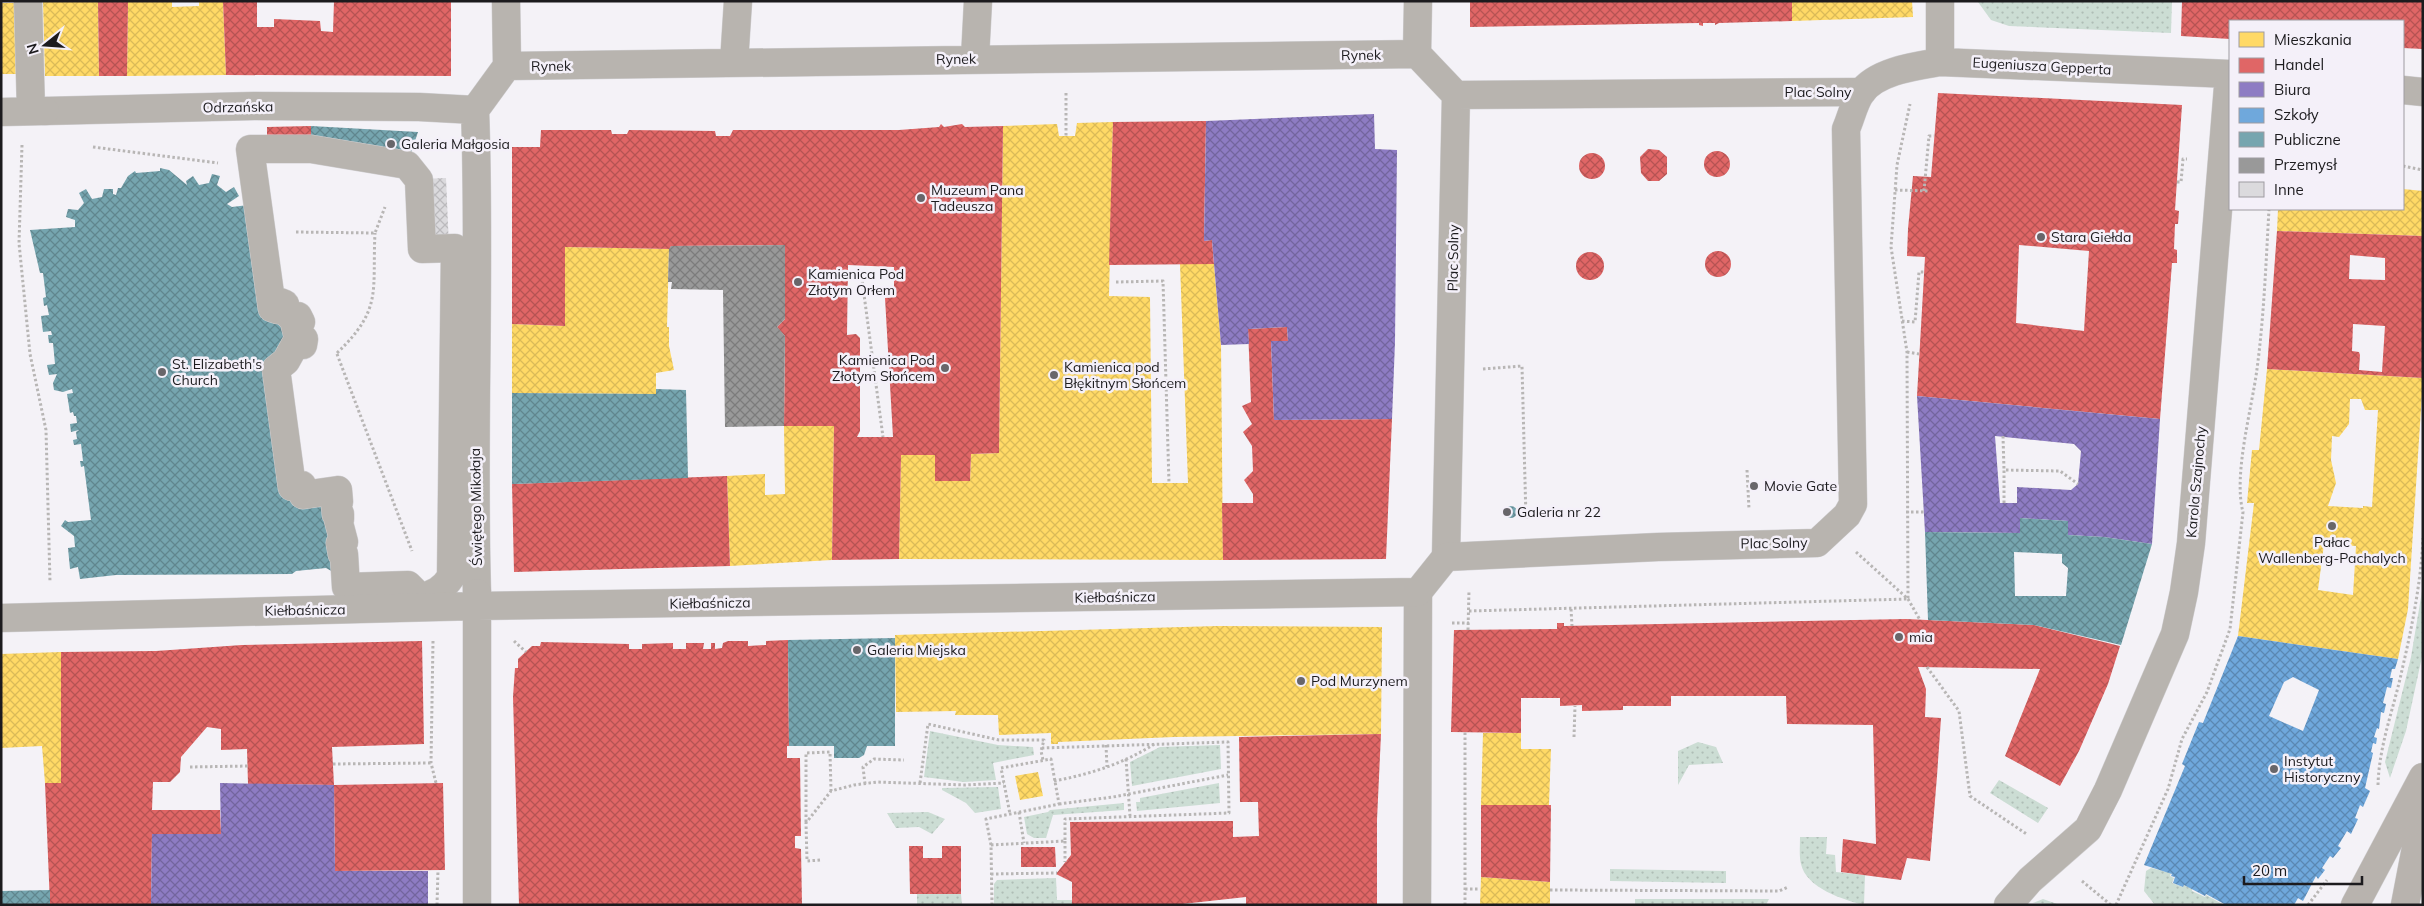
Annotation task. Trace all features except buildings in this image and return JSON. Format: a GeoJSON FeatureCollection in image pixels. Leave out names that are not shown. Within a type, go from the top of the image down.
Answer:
{"type":"FeatureCollection","features":[{"type":"Feature","properties":{"kind":"main road"},"geometry":{"type":"LineString","coordinates":[[2355,905],[2423,777]]}},
{"type":"Feature","properties":{"kind":"main road"},"geometry":{"type":"LineString","coordinates":[[2405,905],[2423,811]]}},
{"type":"Feature","properties":{"kind":"street"},"geometry":{"type":"LineString","coordinates":[[28,1],[38,111]]}},
{"type":"Feature","properties":{"kind":"street"},"geometry":{"type":"LineString","coordinates":[[476,110],[507,66],[506,1]]}},
{"type":"Feature","properties":{"kind":"street"},"geometry":{"type":"LineString","coordinates":[[734,63],[738,1]]}},
{"type":"Feature","properties":{"kind":"street"},"geometry":{"type":"LineString","coordinates":[[975,58],[978,1]]}},
{"type":"Feature","properties":{"kind":"street"},"geometry":{"type":"LineString","coordinates":[[1418,1],[1417,54],[1456,95]]}},
{"type":"Feature","properties":{"kind":"street"},"geometry":{"type":"LineString","coordinates":[[1928,64],[1940,1]]}},
{"type":"Feature","properties":{"kind":"street","name":"Rynek"},"geometry":{"type":"LineString","coordinates":[[507,66],[975,58],[1417,54]]}},
{"type":"Feature","properties":{"kind":"street","name":"Eugeniusza Gepperta"},"geometry":{"type":"LineString","coordinates":[[1862,92],[1883,76],[1928,64],[2229,74]]}},
{"type":"Feature","properties":{"kind":"street","name":"Karola Szajnochy"},"geometry":{"type":"LineString","coordinates":[[2008,905],[2030,880],[2088,829],[2108,790],[2175,634],[2184,592],[2193,514],[2229,86]]}},
{"type":"Feature","properties":{"kind":"street"},"geometry":{"type":"LineString","coordinates":[[2404,90],[2423,92]]}},
{"type":"Feature","properties":{"kind":"street","name":"Plac Solny"},"geometry":{"type":"LineString","coordinates":[[1862,92],[1846,129],[1854,504],[1847,515],[1817,543],[1667,546],[1446,556],[1456,95],[1862,92]]}},
{"type":"Feature","properties":{"kind":"street","name":"Odrzańska"},"geometry":{"type":"LineString","coordinates":[[1,112],[254,106],[419,106],[476,110]]}},
{"type":"Feature","properties":{"kind":"street","name":"Świętego Mikołaja"},"geometry":{"type":"LineString","coordinates":[[476,110],[477,905]]}},
{"type":"Feature","properties":{"kind":"street"},"geometry":{"type":"LineString","coordinates":[[250,149],[311,149],[407,165],[412,172],[419,180],[422,249],[455,248],[451,577],[431,601],[420,597],[408,585],[346,587],[344,554],[342,554],[340,543],[344,542],[338,519],[340,519],[340,514],[336,514],[335,503],[339,502],[338,490],[303,495],[302,485],[292,486],[276,370],[286,361],[296,343],[303,345],[304,339],[298,337],[295,325],[301,322],[298,316],[293,319],[284,310],[285,304],[280,302],[278,310],[272,308],[250,149]]}},
{"type":"Feature","properties":{"kind":"street"},"geometry":{"type":"LineString","coordinates":[[1417,905],[1418,592],[1446,556]]}},
{"type":"Feature","properties":{"kind":"street","name":"Kiełbaśnicza"},"geometry":{"type":"LineString","coordinates":[[1,618],[477,599],[1418,592]]}},
{"type":"Feature","properties":{"kind":"path"},"geometry":{"type":"LineString","coordinates":[[1066,57],[1066,136]]}},
{"type":"Feature","properties":{"kind":"path"},"geometry":{"type":"LineString","coordinates":[[1908,599],[1906,512],[1907,352],[1891,247],[1897,165],[1928,64]]}},
{"type":"Feature","properties":{"kind":"path"},"geometry":{"type":"LineString","coordinates":[[1924,191],[1929,136],[1934,136]]}},
{"type":"Feature","properties":{"kind":"path"},"geometry":{"type":"LineString","coordinates":[[30,144],[22,145],[19,243],[30,354],[46,430],[50,587]]}},
{"type":"Feature","properties":{"kind":"path"},"geometry":{"type":"LineString","coordinates":[[92,146],[219,163]]}},
{"type":"Feature","properties":{"kind":"path"},"geometry":{"type":"LineString","coordinates":[[2177,182],[2181,182],[2182,164]]}},
{"type":"Feature","properties":{"kind":"path"},"geometry":{"type":"LineString","coordinates":[[2404,166],[2423,170]]}},
{"type":"Feature","properties":{"kind":"path"},"geometry":{"type":"LineString","coordinates":[[331,358],[361,328],[370,309],[375,288],[375,233],[392,192],[412,172]]}},
{"type":"Feature","properties":{"kind":"path"},"geometry":{"type":"LineString","coordinates":[[1895,190],[1930,191]]}},
{"type":"Feature","properties":{"kind":"path"},"geometry":{"type":"LineString","coordinates":[[291,232],[375,233]]}},
{"type":"Feature","properties":{"kind":"path"},"geometry":{"type":"LineString","coordinates":[[861,272],[883,437]]}},
{"type":"Feature","properties":{"kind":"path"},"geometry":{"type":"LineString","coordinates":[[1902,320],[1915,322],[1919,272],[1924,272]]}},
{"type":"Feature","properties":{"kind":"path"},"geometry":{"type":"LineString","coordinates":[[1116,282],[1163,281],[1169,483]]}},
{"type":"Feature","properties":{"kind":"path"},"geometry":{"type":"LineString","coordinates":[[333,345],[431,601],[431,763],[436,783]]}},
{"type":"Feature","properties":{"kind":"path"},"geometry":{"type":"LineString","coordinates":[[1907,352],[1918,354]]}},
{"type":"Feature","properties":{"kind":"path"},"geometry":{"type":"LineString","coordinates":[[1450,371],[1522,366],[1526,513]]}},
{"type":"Feature","properties":{"kind":"path"},"geometry":{"type":"LineString","coordinates":[[2003,436],[2004,503]]}},
{"type":"Feature","properties":{"kind":"path"},"geometry":{"type":"LineString","coordinates":[[1746,470],[1749,513]]}},
{"type":"Feature","properties":{"kind":"path"},"geometry":{"type":"LineString","coordinates":[[2004,470],[2060,471],[2078,484]]}},
{"type":"Feature","properties":{"kind":"path"},"geometry":{"type":"LineString","coordinates":[[1906,512],[1924,512]]}},
{"type":"Feature","properties":{"kind":"path"},"geometry":{"type":"LineString","coordinates":[[2377,794],[2378,762],[2402,670],[2421,568],[2423,538]]}},
{"type":"Feature","properties":{"kind":"path"},"geometry":{"type":"LineString","coordinates":[[1854,551],[1908,599],[1920,620]]}},
{"type":"Feature","properties":{"kind":"path"},"geometry":{"type":"LineString","coordinates":[[1469,611],[1908,599]]}},
{"type":"Feature","properties":{"kind":"path"},"geometry":{"type":"LineString","coordinates":[[1572,609],[1572,626]]}},
{"type":"Feature","properties":{"kind":"path"},"geometry":{"type":"LineString","coordinates":[[509,636],[526,652]]}},
{"type":"Feature","properties":{"kind":"path"},"geometry":{"type":"LineString","coordinates":[[1927,667],[1958,711],[1970,796],[2030,836]]}},
{"type":"Feature","properties":{"kind":"path"},"geometry":{"type":"LineString","coordinates":[[1574,737],[1575,706]]}},
{"type":"Feature","properties":{"kind":"path"},"geometry":{"type":"LineString","coordinates":[[920,783],[928,724],[999,740],[1044,740],[1042,748],[1043,760]]}},
{"type":"Feature","properties":{"kind":"path"},"geometry":{"type":"LineString","coordinates":[[1465,732],[1465,905]]}},
{"type":"Feature","properties":{"kind":"path"},"geometry":{"type":"LineString","coordinates":[[1054,781],[1126,760],[1158,742]]}},
{"type":"Feature","properties":{"kind":"path"},"geometry":{"type":"LineString","coordinates":[[1042,748],[1158,742],[1228,742],[1229,813],[1065,819],[1065,862]]}},
{"type":"Feature","properties":{"kind":"path"},"geometry":{"type":"LineString","coordinates":[[1106,745],[1107,767]]}},
{"type":"Feature","properties":{"kind":"path"},"geometry":{"type":"LineString","coordinates":[[806,823],[831,791],[830,752],[806,753],[806,823],[806,861],[820,860]]}},
{"type":"Feature","properties":{"kind":"path"},"geometry":{"type":"LineString","coordinates":[[865,784],[863,766],[874,758],[904,760]]}},
{"type":"Feature","properties":{"kind":"path"},"geometry":{"type":"LineString","coordinates":[[1010,814],[1001,768],[1050,759],[1059,804]]}},
{"type":"Feature","properties":{"kind":"path"},"geometry":{"type":"LineString","coordinates":[[1126,760],[1130,816]]}},
{"type":"Feature","properties":{"kind":"path"},"geometry":{"type":"LineString","coordinates":[[333,764],[431,763]]}},
{"type":"Feature","properties":{"kind":"path"},"geometry":{"type":"LineString","coordinates":[[190,767],[248,766]]}},
{"type":"Feature","properties":{"kind":"path"},"geometry":{"type":"LineString","coordinates":[[992,905],[991,845],[986,819],[1059,804],[1128,794],[1228,775]]}},
{"type":"Feature","properties":{"kind":"path"},"geometry":{"type":"LineString","coordinates":[[831,791],[865,784],[920,783],[965,785],[1004,783]]}},
{"type":"Feature","properties":{"kind":"path"},"geometry":{"type":"LineString","coordinates":[[1019,812],[1024,843]]}},
{"type":"Feature","properties":{"kind":"path"},"geometry":{"type":"LineString","coordinates":[[991,845],[1065,841]]}},
{"type":"Feature","properties":{"kind":"path"},"geometry":{"type":"LineString","coordinates":[[437,905],[438,870]]}},
{"type":"Feature","properties":{"kind":"path"},"geometry":{"type":"LineString","coordinates":[[991,874],[1056,873]]}},
{"type":"Feature","properties":{"kind":"path"},"geometry":{"type":"LineString","coordinates":[[2308,905],[2330,876]]}},
{"type":"Feature","properties":{"kind":"path"},"geometry":{"type":"LineString","coordinates":[[1550,890],[1779,891],[1788,887]]}},
{"type":"Feature","properties":{"kind":"path"},"geometry":{"type":"LineString","coordinates":[[1465,889],[1480,889]]}},
{"type":"Feature","properties":{"kind":"shaded area"},"geometry":{"type":"Polygon","coordinates":[[[2172,1],[2171,33],[2009,26],[1991,20],[1978,2],[2172,1]]]}},
{"type":"Feature","properties":{"kind":"shaded area"},"geometry":{"type":"Polygon","coordinates":[[[2423,585],[2423,652],[2406,731],[2390,778],[2385,762],[2411,657],[2423,585]]]}},
{"type":"Feature","properties":{"kind":"shaded area"},"geometry":{"type":"Polygon","coordinates":[[[930,731],[998,745],[1033,747],[1034,755],[993,763],[996,780],[964,782],[924,777],[930,731]]]}},
{"type":"Feature","properties":{"kind":"shaded area"},"geometry":{"type":"Polygon","coordinates":[[[1698,742],[1716,747],[1723,763],[1689,765],[1678,785],[1678,751],[1698,742]]]}},
{"type":"Feature","properties":{"kind":"shaded area"},"geometry":{"type":"Polygon","coordinates":[[[1220,745],[1221,769],[1132,786],[1130,762],[1160,747],[1220,745]]]}},
{"type":"Feature","properties":{"kind":"shaded area"},"geometry":{"type":"Polygon","coordinates":[[[1999,780],[2048,808],[2038,823],[1990,793],[1999,780]]]}},
{"type":"Feature","properties":{"kind":"shaded area"},"geometry":{"type":"Polygon","coordinates":[[[1219,783],[1220,803],[1137,811],[1136,802],[1140,802],[1140,798],[1219,783]]]}},
{"type":"Feature","properties":{"kind":"shaded area"},"geometry":{"type":"Polygon","coordinates":[[[998,787],[1001,809],[975,813],[966,803],[942,790],[942,788],[998,787]]]}},
{"type":"Feature","properties":{"kind":"shaded area"},"geometry":{"type":"Polygon","coordinates":[[[1124,803],[1124,810],[1053,815],[1046,838],[1034,838],[1027,834],[1024,817],[1050,810],[1124,803]]]}},
{"type":"Feature","properties":{"kind":"shaded area"},"geometry":{"type":"Polygon","coordinates":[[[928,812],[945,819],[932,834],[919,827],[896,828],[887,813],[928,812]]]}},
{"type":"Feature","properties":{"kind":"shaded area"},"geometry":{"type":"Polygon","coordinates":[[[1800,837],[1827,837],[1826,854],[1835,855],[1836,872],[1865,875],[1864,905],[1827,892],[1810,880],[1801,864],[1800,837]]]}},
{"type":"Feature","properties":{"kind":"shaded area"},"geometry":{"type":"Polygon","coordinates":[[[2151,868],[2171,873],[2170,876],[2174,878],[2172,883],[2183,887],[2184,885],[2192,889],[2192,891],[2205,897],[2206,895],[2224,905],[2155,905],[2144,891],[2146,871],[2151,868]]]}},
{"type":"Feature","properties":{"kind":"shaded area"},"geometry":{"type":"Polygon","coordinates":[[[1610,869],[1726,871],[1726,883],[1610,881],[1610,869]]]}},
{"type":"Feature","properties":{"kind":"shaded area"},"geometry":{"type":"Polygon","coordinates":[[[1056,878],[1057,900],[1072,900],[1072,904],[994,904],[994,884],[997,880],[1056,878]]]}},
{"type":"Feature","properties":{"kind":"shaded area"},"geometry":{"type":"Polygon","coordinates":[[[917,894],[961,894],[962,905],[917,905],[917,894]]]}},
{"type":"Feature","properties":{"kind":"shaded area"},"geometry":{"type":"Polygon","coordinates":[[[1635,899],[1769,899],[1766,905],[1635,905],[1635,899]]]}},
{"type":"Feature","properties":{"kind":"shaded area"},"geometry":{"type":"Polygon","coordinates":[[[2043,899],[2060,905],[2033,903],[2043,899]]]}},
{"type":"Feature","properties":{"kind":"place","name":"Galeria Małgosia"},"geometry":{"type":"Point","coordinates":[391,144]}},
{"type":"Feature","properties":{"kind":"place","name":"Muzeum Pana Tadeusza"},"geometry":{"type":"Point","coordinates":[921,198]}},
{"type":"Feature","properties":{"kind":"place","name":"Stara Giełda"},"geometry":{"type":"Point","coordinates":[2041,237]}},
{"type":"Feature","properties":{"kind":"place","name":"Kamienica Pod Złotym Orłem"},"geometry":{"type":"Point","coordinates":[798,282]}},
{"type":"Feature","properties":{"kind":"place","name":"Kamienica Pod Złotym Słońcem"},"geometry":{"type":"Point","coordinates":[945,368]}},
{"type":"Feature","properties":{"kind":"place","name":"St. Elizabeth's Church"},"geometry":{"type":"Point","coordinates":[162,372]}},
{"type":"Feature","properties":{"kind":"place","name":"Kamienica pod Błękitnym Słońcem"},"geometry":{"type":"Point","coordinates":[1054,375]}},
{"type":"Feature","properties":{"kind":"place","name":"Movie Gate"},"geometry":{"type":"Point","coordinates":[1754,486]}},
{"type":"Feature","properties":{"kind":"place","name":"Galeria nr 22"},"geometry":{"type":"Point","coordinates":[1507,512]}},
{"type":"Feature","properties":{"kind":"place","name":"Pałac Wallenberg-Pachalych"},"geometry":{"type":"Point","coordinates":[2332,526]}},
{"type":"Feature","properties":{"kind":"place","name":"mia"},"geometry":{"type":"Point","coordinates":[1899,637]}},
{"type":"Feature","properties":{"kind":"place","name":"Galeria Miejska"},"geometry":{"type":"Point","coordinates":[857,650]}},
{"type":"Feature","properties":{"kind":"place","name":"Pod Murzynem"},"geometry":{"type":"Point","coordinates":[1301,681]}},
{"type":"Feature","properties":{"kind":"place","name":"Instytut Historyczny"},"geometry":{"type":"Point","coordinates":[2274,769]}}]}
